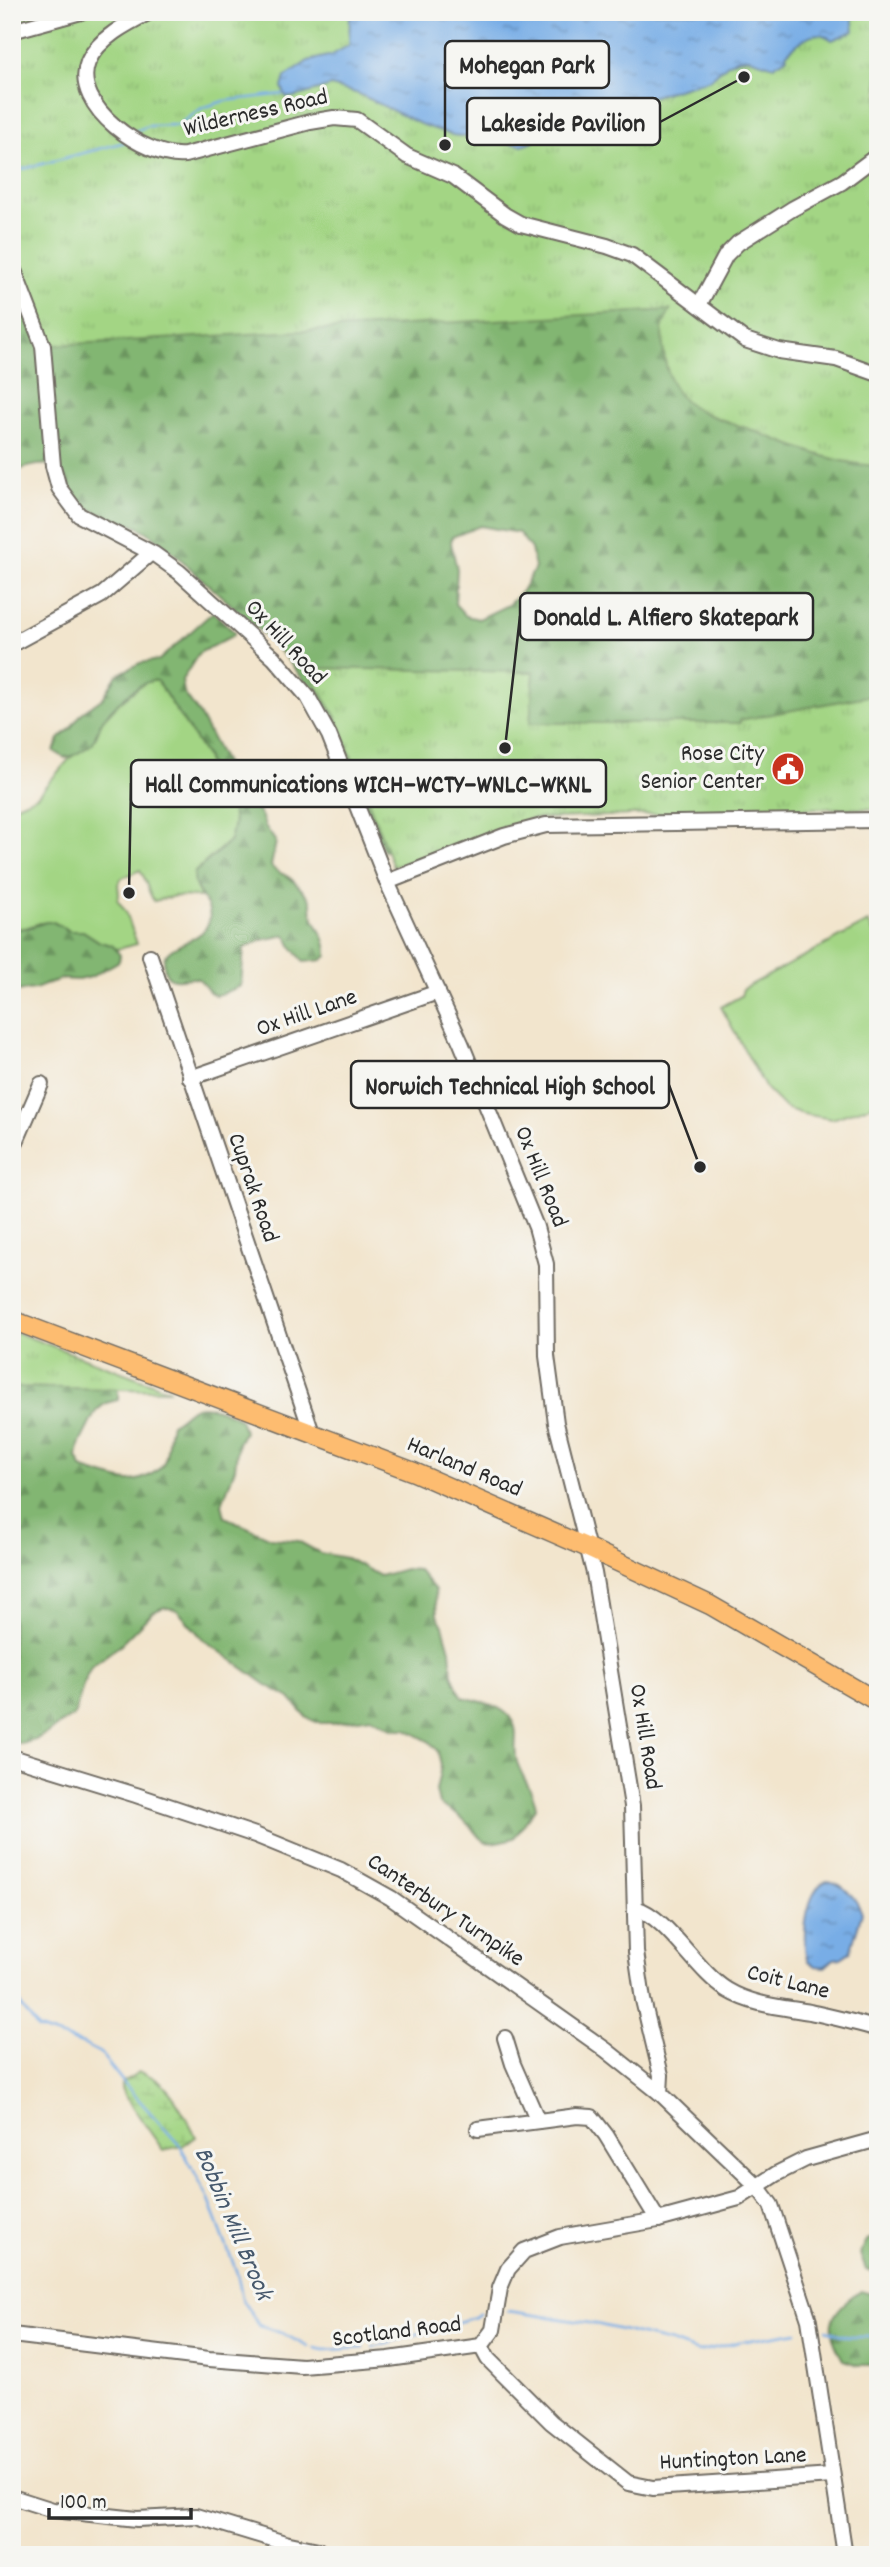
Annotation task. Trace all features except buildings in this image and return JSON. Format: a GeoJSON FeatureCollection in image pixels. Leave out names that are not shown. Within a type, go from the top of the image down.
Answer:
{"type":"FeatureCollection","features":[{"type":"Feature","properties":{"kind":"main road","name":"Harland Road"},"geometry":{"type":"LineString","coordinates":[[12,1320],[414,1472],[588,1548],[710,1605],[878,1702]]}},
{"type":"Feature","properties":{"kind":"street"},"geometry":{"type":"LineString","coordinates":[[12,31],[81,12]]}},
{"type":"Feature","properties":{"kind":"street","name":"Wilderness Road"},"geometry":{"type":"LineString","coordinates":[[150,12],[124,26],[100,46],[88,62],[86,78],[89,92],[103,114],[149,149],[168,155],[185,155],[310,122],[334,118],[357,120],[407,156],[453,176],[515,221],[626,252],[654,270],[733,332],[758,345],[836,359],[878,374]]}},
{"type":"Feature","properties":{"kind":"street"},"geometry":{"type":"LineString","coordinates":[[699,305],[726,255],[738,243],[792,208],[842,182],[878,155]]}},
{"type":"Feature","properties":{"kind":"street","name":"Ox Hill Road"},"geometry":{"type":"LineString","coordinates":[[12,265],[43,346],[52,457],[59,488],[79,515],[151,552],[179,572],[274,658],[308,697],[329,735],[387,882],[485,1102],[543,1249],[547,1275],[546,1336],[558,1432],[588,1548],[632,1805],[636,1952],[643,2000],[661,2076],[660,2094]]}},
{"type":"Feature","properties":{"kind":"street"},"geometry":{"type":"LineString","coordinates":[[12,644],[102,594],[151,552]]}},
{"type":"Feature","properties":{"kind":"street"},"geometry":{"type":"LineString","coordinates":[[387,882],[503,836],[541,826],[622,822],[878,820]]}},
{"type":"Feature","properties":{"kind":"street","name":"Cuprak Road"},"geometry":{"type":"LineString","coordinates":[[150,957],[312,1433]]}},
{"type":"Feature","properties":{"kind":"street","name":"Ox Hill Lane"},"geometry":{"type":"LineString","coordinates":[[190,1078],[438,992]]}},
{"type":"Feature","properties":{"kind":"street"},"geometry":{"type":"LineString","coordinates":[[12,1151],[41,1084]]}},
{"type":"Feature","properties":{"kind":"street","name":"Canterbury Turnpike"},"geometry":{"type":"LineString","coordinates":[[12,1757],[255,1835],[341,1870],[401,1905],[606,2050],[660,2094],[757,2186],[771,2205],[809,2320],[845,2555]]}},
{"type":"Feature","properties":{"kind":"street","name":"Coit Lane"},"geometry":{"type":"LineString","coordinates":[[635,1908],[653,1917],[711,1978],[735,1994],[757,2003],[878,2029]]}},
{"type":"Feature","properties":{"kind":"street"},"geometry":{"type":"LineString","coordinates":[[505,2038],[513,2064],[538,2121]]}},
{"type":"Feature","properties":{"kind":"street"},"geometry":{"type":"LineString","coordinates":[[478,2129],[581,2116],[593,2118],[659,2220]]}},
{"type":"Feature","properties":{"kind":"street","name":"Scotland Road"},"geometry":{"type":"LineString","coordinates":[[12,2335],[209,2359],[302,2366],[390,2359],[481,2346],[493,2330],[500,2288],[508,2269],[524,2251],[560,2237],[659,2220],[739,2198],[776,2174],[806,2160],[878,2139]]}},
{"type":"Feature","properties":{"kind":"street","name":"Huntington Lane"},"geometry":{"type":"LineString","coordinates":[[481,2346],[488,2359],[551,2422],[628,2483],[653,2488],[832,2476]]}},
{"type":"Feature","properties":{"kind":"street"},"geometry":{"type":"LineString","coordinates":[[12,2497],[52,2510],[136,2519],[196,2516],[285,2543],[318,2550]]}},
{"type":"Feature","properties":{"kind":"green space"},"geometry":{"type":"Polygon","coordinates":[[[12,12],[878,386],[878,712],[384,851],[329,722],[305,682],[270,641],[159,540],[142,529],[83,504],[56,465],[34,465],[12,473],[12,12]],[[480,526],[452,537],[457,569],[455,604],[466,616],[479,619],[508,605],[522,591],[535,568],[531,549],[519,533],[480,526]]]}},
{"type":"Feature","properties":{"kind":"green space"},"geometry":{"type":"Polygon","coordinates":[[[12,12],[878,12],[878,466],[844,461],[812,452],[710,415],[684,400],[670,378],[665,362],[662,330],[670,310],[38,346],[12,277],[12,12]]]}},
{"type":"Feature","properties":{"kind":"green space"},"geometry":{"type":"Polygon","coordinates":[[[213,612],[234,635],[199,653],[182,680],[184,693],[199,714],[240,791],[261,815],[276,842],[271,866],[292,879],[310,900],[312,914],[327,950],[327,956],[322,960],[304,962],[286,935],[262,940],[244,948],[241,986],[215,995],[196,978],[173,979],[168,976],[164,962],[170,951],[206,928],[210,914],[196,886],[195,872],[230,841],[234,823],[232,810],[212,775],[206,756],[157,681],[143,684],[118,703],[101,723],[92,744],[65,758],[54,751],[59,739],[82,713],[103,698],[117,675],[140,663],[159,660],[213,612]]]}},
{"type":"Feature","properties":{"kind":"green space"},"geometry":{"type":"Polygon","coordinates":[[[306,668],[534,672],[530,723],[740,723],[740,720],[878,694],[878,809],[819,808],[530,819],[393,867],[337,719],[306,668]]]}},
{"type":"Feature","properties":{"kind":"green space"},"geometry":{"type":"Polygon","coordinates":[[[151,680],[157,681],[206,756],[212,775],[232,810],[234,823],[230,840],[195,872],[195,885],[201,897],[175,896],[154,901],[140,870],[122,878],[118,884],[117,899],[126,912],[137,944],[117,949],[83,931],[70,931],[53,922],[12,929],[12,807],[37,796],[71,757],[95,739],[102,721],[120,702],[151,680]]]}},
{"type":"Feature","properties":{"kind":"green space"},"geometry":{"type":"Polygon","coordinates":[[[53,922],[70,931],[83,931],[100,942],[112,945],[120,955],[119,961],[91,977],[78,980],[60,979],[35,989],[17,991],[12,995],[12,929],[28,928],[53,922]]]}},
{"type":"Feature","properties":{"kind":"green space"},"geometry":{"type":"Polygon","coordinates":[[[868,922],[878,940],[878,1103],[832,1119],[785,1108],[766,1089],[721,1007],[741,996],[743,989],[868,922]]]}},
{"type":"Feature","properties":{"kind":"green space"},"geometry":{"type":"Polygon","coordinates":[[[12,1331],[170,1390],[12,1387],[12,1331]]]}},
{"type":"Feature","properties":{"kind":"green space"},"geometry":{"type":"Polygon","coordinates":[[[12,1360],[118,1388],[118,1400],[106,1403],[96,1411],[79,1445],[77,1457],[82,1468],[127,1481],[154,1473],[164,1462],[171,1424],[195,1407],[215,1408],[240,1419],[244,1432],[238,1443],[235,1468],[222,1504],[225,1517],[271,1538],[298,1541],[320,1553],[346,1558],[380,1576],[405,1569],[418,1570],[435,1590],[437,1615],[450,1650],[452,1675],[462,1697],[497,1707],[514,1725],[517,1762],[536,1807],[514,1838],[494,1842],[483,1840],[463,1819],[439,1804],[436,1791],[441,1766],[438,1752],[430,1742],[406,1729],[394,1729],[371,1717],[332,1723],[319,1723],[307,1718],[290,1698],[265,1684],[203,1639],[177,1610],[164,1607],[153,1612],[121,1644],[91,1667],[74,1716],[27,1743],[20,1744],[12,1739],[12,1360]]]}},
{"type":"Feature","properties":{"kind":"green space"},"geometry":{"type":"Polygon","coordinates":[[[139,2072],[159,2081],[167,2089],[196,2137],[182,2146],[163,2150],[121,2088],[123,2082],[139,2072]]]}},
{"type":"Feature","properties":{"kind":"green space"},"geometry":{"type":"Polygon","coordinates":[[[878,2236],[878,2274],[866,2270],[860,2254],[867,2240],[878,2236]]]}},
{"type":"Feature","properties":{"kind":"green space"},"geometry":{"type":"Polygon","coordinates":[[[861,2291],[878,2296],[878,2365],[858,2365],[843,2360],[833,2338],[831,2329],[836,2313],[861,2291]]]}},
{"type":"Feature","properties":{"kind":"water"},"geometry":{"type":"Polygon","coordinates":[[[350,12],[852,12],[854,31],[832,40],[819,34],[808,37],[774,66],[749,58],[737,59],[711,79],[644,99],[616,114],[543,130],[532,142],[522,145],[452,135],[420,124],[359,94],[331,86],[295,97],[286,97],[282,87],[285,77],[308,61],[332,55],[349,45],[350,12]]]}},
{"type":"Feature","properties":{"kind":"water"},"geometry":{"type":"Polygon","coordinates":[[[827,1881],[849,1892],[862,1913],[850,1952],[834,1959],[825,1967],[815,1966],[808,1961],[805,1929],[814,1894],[820,1885],[827,1881]]]}},
{"type":"Feature","properties":{"kind":"waterway"},"geometry":{"type":"LineString","coordinates":[[134,132],[148,126],[178,125],[202,108],[224,101],[283,94]]}},
{"type":"Feature","properties":{"kind":"waterway"},"geometry":{"type":"LineString","coordinates":[[12,172],[125,142]]}},
{"type":"Feature","properties":{"kind":"waterway","name":"Bobbin Mill Brook"},"geometry":{"type":"LineString","coordinates":[[12,1993],[38,2029],[83,2044],[100,2053],[181,2147],[207,2195],[237,2273],[243,2302],[260,2326],[282,2333],[308,2347]]}},
{"type":"Feature","properties":{"kind":"waterway","name":"Bobbin Mill Brook"},"geometry":{"type":"LineString","coordinates":[[508,2311],[596,2324],[671,2342],[698,2352],[797,2332]]}},
{"type":"Feature","properties":{"kind":"waterway","name":"Bobbin Mill Brook"},"geometry":{"type":"LineString","coordinates":[[373,2347],[475,2317],[480,2313]]}},
{"type":"Feature","properties":{"kind":"waterway","name":"Bobbin Mill Brook"},"geometry":{"type":"LineString","coordinates":[[826,2330],[848,2337],[878,2337]]}},
{"type":"Feature","properties":{"kind":"waterway","name":"Bobbin Mill Brook"},"geometry":{"type":"LineString","coordinates":[[314,2348],[363,2348]]}},
{"type":"Feature","properties":{"kind":"place","name":"Lakeside Pavilion"},"geometry":{"type":"Point","coordinates":[744,77]}},
{"type":"Feature","properties":{"kind":"place","name":"Mohegan Park"},"geometry":{"type":"Point","coordinates":[445,145]}},
{"type":"Feature","properties":{"kind":"place","name":"Donald L. Alfiero Skatepark"},"geometry":{"type":"Point","coordinates":[505,748]}},
{"type":"Feature","properties":{"kind":"place","name":"Rose City Senior Center"},"geometry":{"type":"Point","coordinates":[788,769]}},
{"type":"Feature","properties":{"kind":"place","name":"Hall Communications WICH–WCTY–WNLC–WKNL"},"geometry":{"type":"Point","coordinates":[129,893]}},
{"type":"Feature","properties":{"kind":"place","name":"Norwich Technical High School"},"geometry":{"type":"Point","coordinates":[700,1167]}}]}
